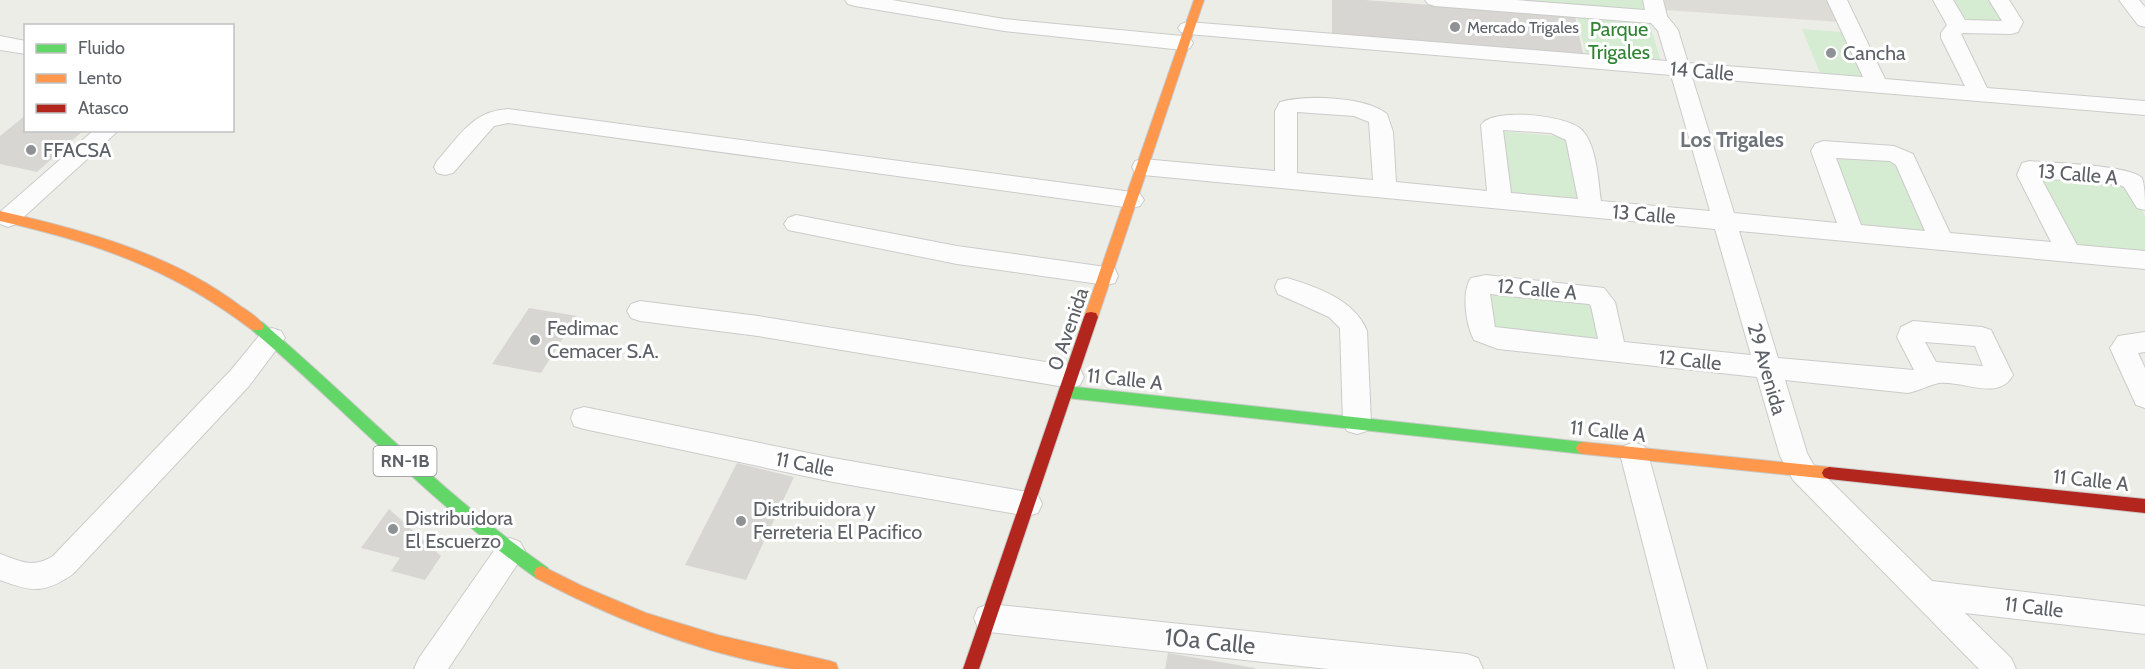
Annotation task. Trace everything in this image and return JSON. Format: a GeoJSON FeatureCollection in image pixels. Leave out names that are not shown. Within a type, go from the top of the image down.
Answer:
{"type":"FeatureCollection","features":[{"type":"Feature","properties":{"kind":"main road","name":"0 Avenida"},"geometry":{"type":"LineString","coordinates":[[970,669],[1199,0]]}},
{"type":"Feature","properties":{"kind":"main road","name":"RN-1B"},"geometry":{"type":"LineString","coordinates":[[4,217],[87,237],[142,256],[206,288],[272,338],[416,471],[510,551],[577,593],[662,627],[830,669]]}},
{"type":"Feature","properties":{"kind":"main road","name":"11 Calle A"},"geometry":{"type":"LineString","coordinates":[[1069,385],[1357,423],[1803,472],[1832,473],[2145,506]]}},
{"type":"Feature","properties":{"kind":"street","name":"14 Calle"},"geometry":{"type":"LineString","coordinates":[[855,0],[1014,26],[1680,69],[2145,108]]}},
{"type":"Feature","properties":{"kind":"street"},"geometry":{"type":"LineString","coordinates":[[1435,0],[1655,8]]}},
{"type":"Feature","properties":{"kind":"street"},"geometry":{"type":"LineString","coordinates":[[1837,0],[1878,86]]}},
{"type":"Feature","properties":{"kind":"street"},"geometry":{"type":"LineString","coordinates":[[1943,0],[1958,26]]}},
{"type":"Feature","properties":{"kind":"street"},"geometry":{"type":"LineString","coordinates":[[1981,96],[1951,38],[1951,33],[1958,26],[2011,28],[2013,22],[2000,0]]}},
{"type":"Feature","properties":{"kind":"street"},"geometry":{"type":"LineString","coordinates":[[2129,0],[2145,21]]}},
{"type":"Feature","properties":{"kind":"street","name":"29 Avenida"},"geometry":{"type":"LineString","coordinates":[[1655,8],[1668,30],[1787,439],[1803,472],[2000,669]]}},
{"type":"Feature","properties":{"kind":"street"},"geometry":{"type":"LineString","coordinates":[[0,43],[24,48]]}},
{"type":"Feature","properties":{"kind":"street"},"geometry":{"type":"LineString","coordinates":[[1286,181],[1286,111],[1288,107],[1297,105],[1354,109],[1373,114],[1381,124],[1385,190]]}},
{"type":"Feature","properties":{"kind":"street"},"geometry":{"type":"LineString","coordinates":[[445,167],[486,121],[495,117],[508,116],[1132,200]]}},
{"type":"Feature","properties":{"kind":"street"},"geometry":{"type":"LineString","coordinates":[[1500,201],[1491,126],[1493,123],[1558,126],[1572,132],[1578,141],[1592,209]]}},
{"type":"Feature","properties":{"kind":"street"},"geometry":{"type":"LineString","coordinates":[[4,217],[106,132]]}},
{"type":"Feature","properties":{"kind":"street"},"geometry":{"type":"LineString","coordinates":[[1853,234],[1822,151],[1826,149],[1900,156],[1909,164],[1941,241]]}},
{"type":"Feature","properties":{"kind":"street","name":"13 Calle"},"geometry":{"type":"LineString","coordinates":[[1143,167],[2145,260]]}},
{"type":"Feature","properties":{"kind":"street","name":"13 Calle A"},"geometry":{"type":"LineString","coordinates":[[2069,253],[2028,175],[2029,170],[2059,170],[2128,178],[2145,202]]}},
{"type":"Feature","properties":{"kind":"street"},"geometry":{"type":"LineString","coordinates":[[796,224],[957,255],[1106,276]]}},
{"type":"Feature","properties":{"kind":"street","name":"12 Calle A"},"geometry":{"type":"LineString","coordinates":[[1486,335],[1482,330],[1476,291],[1478,287],[1486,284],[1592,294],[1598,296],[1603,302],[1613,352]]}},
{"type":"Feature","properties":{"kind":"street"},"geometry":{"type":"LineString","coordinates":[[1287,287],[1298,290],[1345,316],[1354,331],[1357,423]]}},
{"type":"Feature","properties":{"kind":"street"},"geometry":{"type":"LineString","coordinates":[[640,311],[758,326],[1069,385]]}},
{"type":"Feature","properties":{"kind":"street","name":"12 Calle"},"geometry":{"type":"LineString","coordinates":[[1486,335],[1498,339],[1613,352],[1908,382],[1919,381],[1929,374],[2000,377],[1991,352],[1982,337],[1916,330],[1911,332],[1910,337],[1929,374]]}},
{"type":"Feature","properties":{"kind":"street"},"geometry":{"type":"LineString","coordinates":[[0,567],[33,578],[40,578],[48,576],[63,565],[240,378],[272,338]]}},
{"type":"Feature","properties":{"kind":"street"},"geometry":{"type":"LineString","coordinates":[[2135,343],[2124,353],[2145,397]]}},
{"type":"Feature","properties":{"kind":"street","name":"11 Calle"},"geometry":{"type":"LineString","coordinates":[[584,418],[833,470],[1028,504]]}},
{"type":"Feature","properties":{"kind":"street"},"geometry":{"type":"LineString","coordinates":[[1634,454],[1691,669]]}},
{"type":"Feature","properties":{"kind":"street"},"geometry":{"type":"LineString","coordinates":[[430,669],[510,551]]}},
{"type":"Feature","properties":{"kind":"street","name":"11 Calle"},"geometry":{"type":"LineString","coordinates":[[1924,594],[2145,620]]}},
{"type":"Feature","properties":{"kind":"street","name":"10a Calle"},"geometry":{"type":"LineString","coordinates":[[989,618],[1467,669]]}},
{"type":"Feature","properties":{"kind":"shaded area"},"geometry":{"type":"Polygon","coordinates":[[[1662,0],[1830,0],[1840,22],[1665,10],[1662,0]]]}},
{"type":"Feature","properties":{"kind":"green space"},"geometry":{"type":"Polygon","coordinates":[[[1509,0],[1646,0],[1649,12],[1509,0]]]}},
{"type":"Feature","properties":{"kind":"green space"},"geometry":{"type":"Polygon","coordinates":[[[1952,0],[1989,0],[2004,25],[1964,22],[1952,0]]]}},
{"type":"Feature","properties":{"kind":"green space","name":"Parque Trigales"},"geometry":{"type":"Polygon","coordinates":[[[1577,16],[1649,22],[1662,65],[1587,60],[1577,16]]]}},
{"type":"Feature","properties":{"kind":"green space","name":"Cancha"},"geometry":{"type":"Polygon","coordinates":[[[1802,29],[1842,32],[1862,76],[1820,73],[1802,29]]]}},
{"type":"Feature","properties":{"kind":"green space"},"geometry":{"type":"Polygon","coordinates":[[[1496,131],[1572,137],[1585,201],[1504,194],[1496,131]]]}},
{"type":"Feature","properties":{"kind":"green space"},"geometry":{"type":"Polygon","coordinates":[[[1826,151],[1897,157],[1930,233],[1854,226],[1826,151]]]}},
{"type":"Feature","properties":{"kind":"green space"},"geometry":{"type":"Polygon","coordinates":[[[2034,176],[2125,183],[2145,216],[2145,254],[2073,248],[2034,176]]]}},
{"type":"Feature","properties":{"kind":"green space"},"geometry":{"type":"Polygon","coordinates":[[[1488,289],[1597,299],[1605,344],[1493,334],[1488,289]]]}},
{"type":"Feature","properties":{"kind":"building","name":"Mercado Trigales"},"geometry":{"type":"Polygon","coordinates":[[[1332,0],[1365,0],[1575,16],[1584,58],[1332,39],[1332,0]]]}},
{"type":"Feature","properties":{"kind":"building","name":"FFACSA"},"geometry":{"type":"Polygon","coordinates":[[[24,117],[24,132],[82,132],[37,172],[0,164],[0,136],[24,117]]]}},
{"type":"Feature","properties":{"kind":"building","name":"Fedimac Cemacer S.A."},"geometry":{"type":"Polygon","coordinates":[[[529,308],[577,316],[541,373],[492,364],[529,308]]]}},
{"type":"Feature","properties":{"kind":"building","name":"Distribuidora y Ferreteria El Pacifico"},"geometry":{"type":"Polygon","coordinates":[[[737,463],[794,477],[746,580],[685,565],[737,463]]]}},
{"type":"Feature","properties":{"kind":"building","name":"Distribuidora El Escuerzo"},"geometry":{"type":"Polygon","coordinates":[[[389,509],[441,556],[425,580],[391,571],[400,558],[361,548],[389,509]]]}},
{"type":"Feature","properties":{"kind":"building"},"geometry":{"type":"Polygon","coordinates":[[[1168,653],[1255,668],[1255,669],[1165,669],[1168,653]]]}},
{"type":"Feature","properties":{"kind":"traffic: fast"},"geometry":{"type":"LineString","coordinates":[[257,326],[431,486],[503,546],[542,573]]}},
{"type":"Feature","properties":{"kind":"traffic: fast"},"geometry":{"type":"LineString","coordinates":[[1067,392],[1583,448]]}},
{"type":"Feature","properties":{"kind":"traffic: slow"},"geometry":{"type":"LineString","coordinates":[[1091,317],[1199,0]]}},
{"type":"Feature","properties":{"kind":"traffic: slow"},"geometry":{"type":"LineString","coordinates":[[0,216],[69,233],[136,255],[198,285],[257,326]]}},
{"type":"Feature","properties":{"kind":"traffic: slow"},"geometry":{"type":"LineString","coordinates":[[1583,448],[1829,473]]}},
{"type":"Feature","properties":{"kind":"traffic: slow"},"geometry":{"type":"LineString","coordinates":[[542,573],[611,607],[646,620],[718,643],[830,669]]}},
{"type":"Feature","properties":{"kind":"traffic: jam"},"geometry":{"type":"LineString","coordinates":[[971,669],[1091,317]]}},
{"type":"Feature","properties":{"kind":"traffic: jam"},"geometry":{"type":"LineString","coordinates":[[1829,473],[2145,506]]}},
{"type":"Feature","properties":{"kind":"place","name":"Mercado Trigales"},"geometry":{"type":"Point","coordinates":[1455,27]}},
{"type":"Feature","properties":{"kind":"place","name":"Cancha"},"geometry":{"type":"Point","coordinates":[1831,53]}},
{"type":"Feature","properties":{"kind":"place","name":"FFACSA"},"geometry":{"type":"Point","coordinates":[31,150]}},
{"type":"Feature","properties":{"kind":"place","name":"Fedimac Cemacer S.A."},"geometry":{"type":"Point","coordinates":[535,340]}},
{"type":"Feature","properties":{"kind":"place","name":"Distribuidora y Ferreteria El Pacifico"},"geometry":{"type":"Point","coordinates":[741,521]}},
{"type":"Feature","properties":{"kind":"place","name":"Distribuidora El Escuerzo"},"geometry":{"type":"Point","coordinates":[393,529]}},
{"type":"Feature","properties":{"kind":"district","name":"Los Trigales"},"geometry":{"type":"Point","coordinates":[1732,139]}}]}
